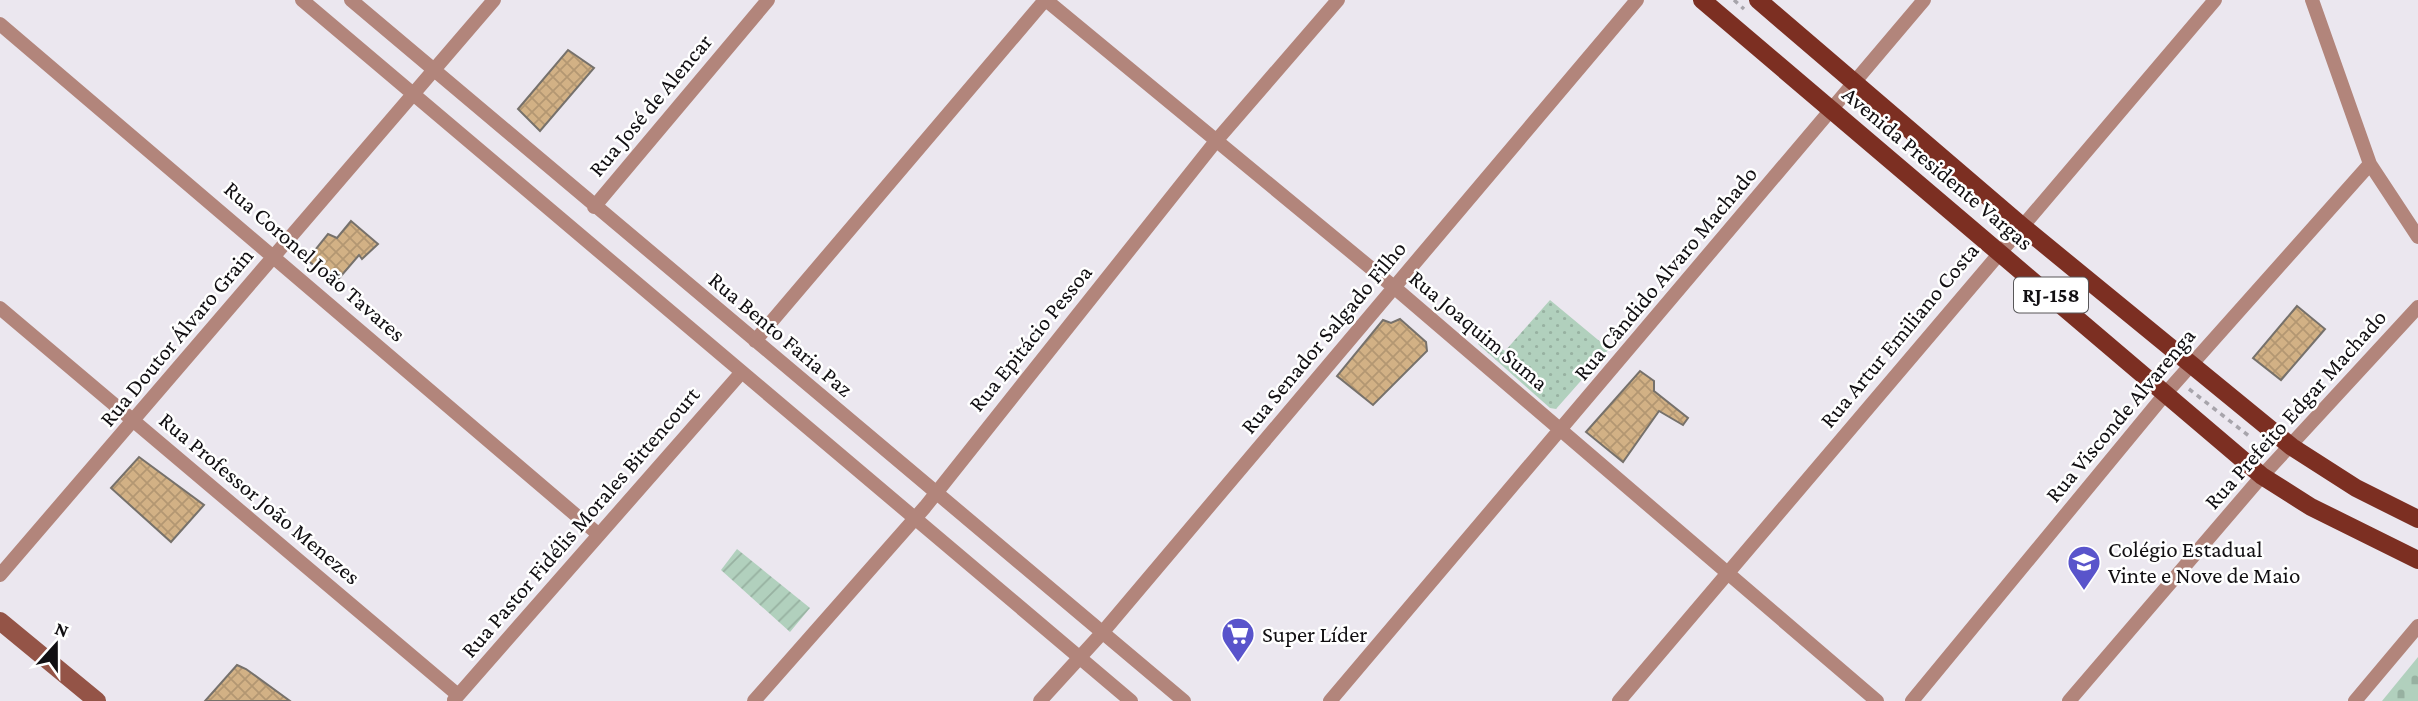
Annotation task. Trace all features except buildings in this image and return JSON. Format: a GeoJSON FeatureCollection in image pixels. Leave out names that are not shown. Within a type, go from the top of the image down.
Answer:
{"type":"FeatureCollection","features":[{"type":"Feature","properties":{"kind":"main road","name":"Avenida Presidente Vargas"},"geometry":{"type":"LineString","coordinates":[[1702,0],[2262,476],[2311,507],[2418,561]]}},
{"type":"Feature","properties":{"kind":"main road","name":"Avenida Presidente Vargas"},"geometry":{"type":"LineString","coordinates":[[1758,0],[2022,226],[2292,447],[2356,488],[2418,519]]}},
{"type":"Feature","properties":{"kind":"main road"},"geometry":{"type":"LineString","coordinates":[[0,621],[97,701]]}},
{"type":"Feature","properties":{"kind":"street"},"geometry":{"type":"LineString","coordinates":[[302,0],[1131,701]]}},
{"type":"Feature","properties":{"kind":"street","name":"Rua Bento Faria Paz"},"geometry":{"type":"LineString","coordinates":[[351,0],[1184,701]]}},
{"type":"Feature","properties":{"kind":"street","name":"Rua Doutor Álvaro Grain"},"geometry":{"type":"LineString","coordinates":[[0,575],[135,422],[494,0]]}},
{"type":"Feature","properties":{"kind":"street","name":"Rua José de Alencar"},"geometry":{"type":"LineString","coordinates":[[594,206],[768,0]]}},
{"type":"Feature","properties":{"kind":"street"},"geometry":{"type":"LineString","coordinates":[[755,341],[1046,0]]}},
{"type":"Feature","properties":{"kind":"street","name":"Rua Joaquim Suma"},"geometry":{"type":"LineString","coordinates":[[1046,0],[1395,288],[1877,701]]}},
{"type":"Feature","properties":{"kind":"street","name":"Rua Epitácio Pessoa"},"geometry":{"type":"LineString","coordinates":[[754,701],[915,519],[1216,141],[1338,0]]}},
{"type":"Feature","properties":{"kind":"street","name":"Rua Senador Salgado Filho"},"geometry":{"type":"LineString","coordinates":[[1040,701],[1078,656],[1102,633],[1637,0]]}},
{"type":"Feature","properties":{"kind":"street","name":"Rua Cândido Alvaro Machado"},"geometry":{"type":"LineString","coordinates":[[1330,701],[1924,0]]}},
{"type":"Feature","properties":{"kind":"street","name":"Rua Artur Emiliano Costa"},"geometry":{"type":"LineString","coordinates":[[1619,701],[2215,0]]}},
{"type":"Feature","properties":{"kind":"street"},"geometry":{"type":"LineString","coordinates":[[2312,0],[2370,164],[2418,237]]}},
{"type":"Feature","properties":{"kind":"street","name":"Rua Coronel João Tavares"},"geometry":{"type":"LineString","coordinates":[[0,24],[598,534]]}},
{"type":"Feature","properties":{"kind":"street","name":"Rua Visconde Alvarenga"},"geometry":{"type":"LineString","coordinates":[[1912,701],[2166,393],[2370,164]]}},
{"type":"Feature","properties":{"kind":"street","name":"Rua Prefeito Edgar Machado"},"geometry":{"type":"LineString","coordinates":[[2068,701],[2262,476],[2292,447],[2418,307]]}},
{"type":"Feature","properties":{"kind":"street","name":"Rua Professor João Menezes"},"geometry":{"type":"LineString","coordinates":[[0,308],[456,698]]}},
{"type":"Feature","properties":{"kind":"street","name":"Rua Pastor Fidélis Morales Bittencourt"},"geometry":{"type":"LineString","coordinates":[[456,698],[741,373]]}},
{"type":"Feature","properties":{"kind":"street"},"geometry":{"type":"LineString","coordinates":[[2354,701],[2418,626]]}},
{"type":"Feature","properties":{"kind":"green space"},"geometry":{"type":"Polygon","coordinates":[[[1550,300],[1609,349],[1556,409],[1550,408],[1478,344],[1484,336],[1505,351],[1550,300]]]}},
{"type":"Feature","properties":{"kind":"green space"},"geometry":{"type":"Polygon","coordinates":[[[737,549],[810,608],[790,632],[721,570],[737,549]]]}},
{"type":"Feature","properties":{"kind":"green space"},"geometry":{"type":"Polygon","coordinates":[[[2418,657],[2418,701],[2382,701],[2418,657]]]}},
{"type":"Feature","properties":{"kind":"place","name":"Colégio Estadual Vinte e Nove de Maio"},"geometry":{"type":"Point","coordinates":[2084,592]}},
{"type":"Feature","properties":{"kind":"place","name":"Super Líder"},"geometry":{"type":"Point","coordinates":[1238,664]}}]}
